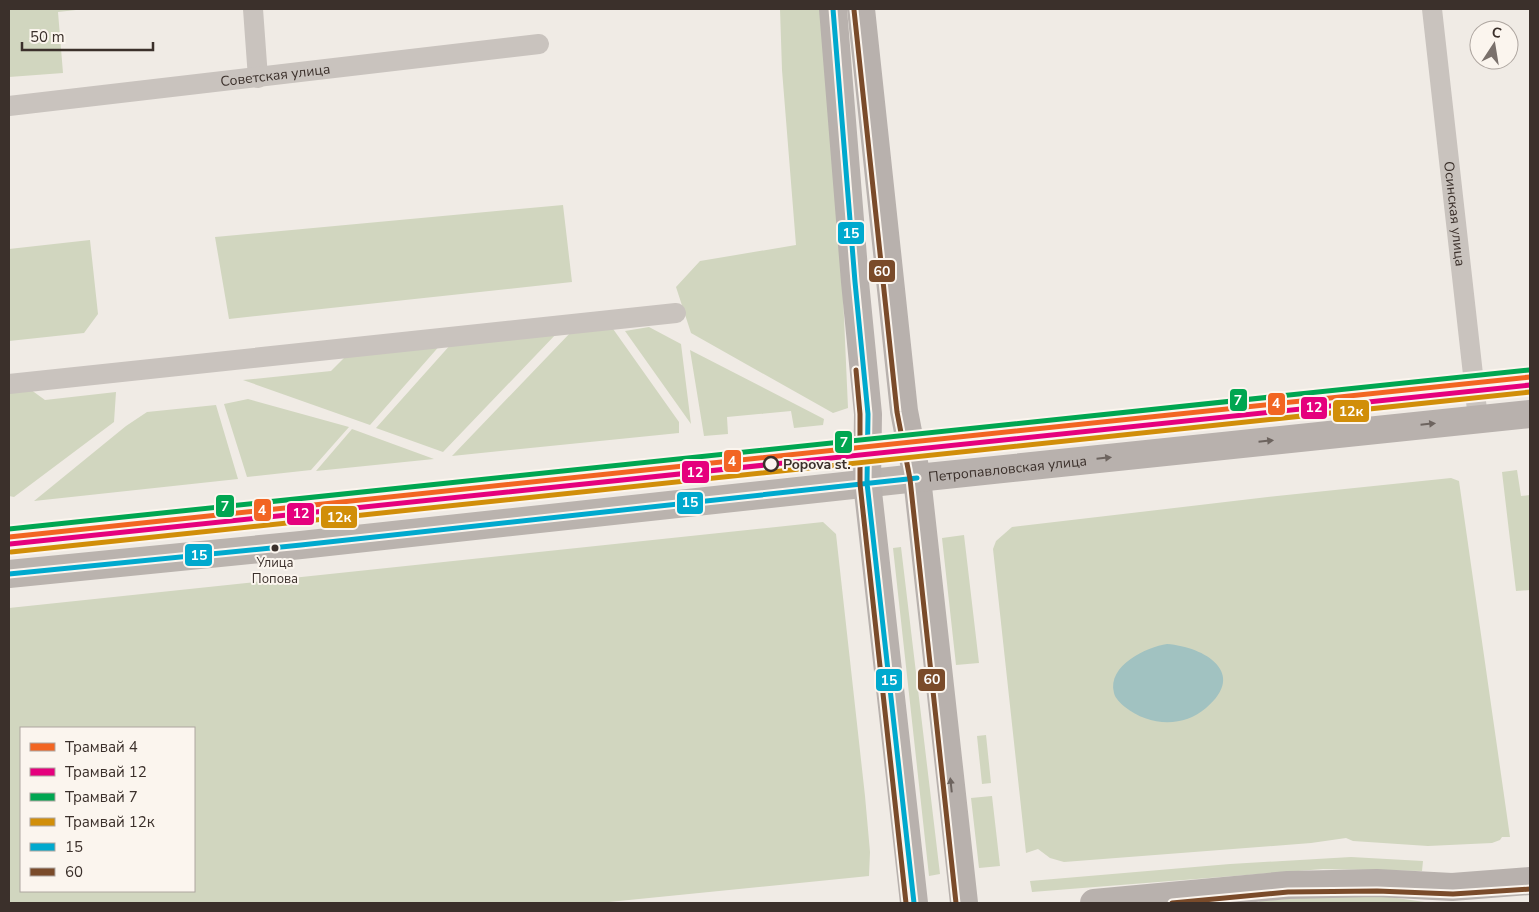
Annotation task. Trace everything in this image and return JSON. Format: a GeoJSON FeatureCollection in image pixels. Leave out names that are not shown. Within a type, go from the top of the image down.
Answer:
{"type":"FeatureCollection","features":[{"type":"Feature","properties":{"kind":"main road"},"geometry":{"type":"LineString","coordinates":[[833,9],[854,272],[868,414],[867,483],[914,903]]}},
{"type":"Feature","properties":{"kind":"main road"},"geometry":{"type":"LineString","coordinates":[[862,9],[904,411],[917,478],[964,903]]}},
{"type":"Feature","properties":{"kind":"main road","name":"Петропавловская улица"},"geometry":{"type":"LineString","coordinates":[[9,574],[311,544],[867,483],[1530,414]]}},
{"type":"Feature","properties":{"kind":"main road"},"geometry":{"type":"LineString","coordinates":[[1094,903],[1288,885],[1377,883],[1452,887],[1530,881]]}},
{"type":"Feature","properties":{"kind":"main road"},"geometry":{"type":"LineString","coordinates":[[1214,892],[1233,896],[1240,903]]}},
{"type":"Feature","properties":{"kind":"street"},"geometry":{"type":"LineString","coordinates":[[253,9],[258,78]]}},
{"type":"Feature","properties":{"kind":"street","name":"Осинская улица"},"geometry":{"type":"LineString","coordinates":[[1432,9],[1478,419]]}},
{"type":"Feature","properties":{"kind":"street","name":"Советская улица"},"geometry":{"type":"LineString","coordinates":[[9,106],[539,44]]}},
{"type":"Feature","properties":{"kind":"street"},"geometry":{"type":"LineString","coordinates":[[9,384],[676,313]]}},
{"type":"Feature","properties":{"kind":"green space"},"geometry":{"type":"Polygon","coordinates":[[[9,9],[85,9],[58,12],[63,73],[9,77],[9,9]]]}},
{"type":"Feature","properties":{"kind":"green space"},"geometry":{"type":"Polygon","coordinates":[[[780,9],[821,9],[837,159],[848,408],[833,413],[691,333],[676,287],[700,261],[796,245],[782,70],[780,9]]]}},
{"type":"Feature","properties":{"kind":"green space"},"geometry":{"type":"Polygon","coordinates":[[[563,205],[572,282],[229,319],[215,237],[563,205]]]}},
{"type":"Feature","properties":{"kind":"green space"},"geometry":{"type":"Polygon","coordinates":[[[90,240],[98,314],[84,333],[9,341],[9,249],[90,240]]]}},
{"type":"Feature","properties":{"kind":"green space"},"geometry":{"type":"Polygon","coordinates":[[[611,326],[679,422],[679,433],[452,456],[572,331],[611,326]]]}},
{"type":"Feature","properties":{"kind":"green space"},"geometry":{"type":"Polygon","coordinates":[[[649,327],[681,344],[691,424],[625,331],[649,327]]]}},
{"type":"Feature","properties":{"kind":"green space"},"geometry":{"type":"Polygon","coordinates":[[[558,332],[443,452],[376,428],[452,343],[558,332]]]}},
{"type":"Feature","properties":{"kind":"green space"},"geometry":{"type":"Polygon","coordinates":[[[442,343],[370,425],[243,380],[331,371],[348,354],[442,343]]]}},
{"type":"Feature","properties":{"kind":"green space"},"geometry":{"type":"Polygon","coordinates":[[[690,350],[824,419],[823,425],[794,428],[791,411],[727,417],[728,434],[704,436],[690,350]]]}},
{"type":"Feature","properties":{"kind":"green space"},"geometry":{"type":"Polygon","coordinates":[[[27,387],[45,400],[116,392],[114,422],[14,497],[9,496],[9,389],[27,387]]]}},
{"type":"Feature","properties":{"kind":"green space"},"geometry":{"type":"Polygon","coordinates":[[[248,399],[349,427],[311,470],[247,477],[224,404],[248,399]]]}},
{"type":"Feature","properties":{"kind":"green space"},"geometry":{"type":"Polygon","coordinates":[[[216,405],[238,479],[34,501],[126,426],[147,412],[216,405]]]}},
{"type":"Feature","properties":{"kind":"green space"},"geometry":{"type":"Polygon","coordinates":[[[352,429],[434,459],[316,471],[352,429]]]}},
{"type":"Feature","properties":{"kind":"green space"},"geometry":{"type":"Polygon","coordinates":[[[1517,470],[1521,496],[1530,495],[1530,590],[1516,591],[1502,472],[1517,470]]]}},
{"type":"Feature","properties":{"kind":"green space"},"geometry":{"type":"Polygon","coordinates":[[[1451,478],[1459,481],[1510,837],[1502,837],[1500,840],[1492,843],[1428,846],[1353,841],[1346,838],[1311,843],[1064,862],[1050,858],[1038,849],[1026,853],[993,549],[996,541],[1012,527],[1451,478]]]}},
{"type":"Feature","properties":{"kind":"green space"},"geometry":{"type":"Polygon","coordinates":[[[823,522],[836,534],[865,796],[870,852],[869,876],[599,903],[9,903],[9,608],[823,522]]]}},
{"type":"Feature","properties":{"kind":"green space"},"geometry":{"type":"Polygon","coordinates":[[[964,535],[979,663],[956,665],[942,538],[964,535]]]}},
{"type":"Feature","properties":{"kind":"green space"},"geometry":{"type":"Polygon","coordinates":[[[901,547],[940,874],[929,876],[893,548],[901,547]]]}},
{"type":"Feature","properties":{"kind":"green space"},"geometry":{"type":"Polygon","coordinates":[[[986,735],[991,783],[982,784],[977,736],[986,735]]]}},
{"type":"Feature","properties":{"kind":"green space"},"geometry":{"type":"Polygon","coordinates":[[[992,796],[1000,866],[979,868],[971,798],[992,796]]]}},
{"type":"Feature","properties":{"kind":"green space"},"geometry":{"type":"Polygon","coordinates":[[[1351,857],[1423,861],[1422,871],[1323,869],[1032,892],[1030,881],[1230,864],[1351,857]]]}},
{"type":"Feature","properties":{"kind":"green space"},"geometry":{"type":"Polygon","coordinates":[[[1330,896],[1382,896],[1427,903],[1260,903],[1259,901],[1330,896]]]}},
{"type":"Feature","properties":{"kind":"water"},"geometry":{"type":"Polygon","coordinates":[[[1167,644],[1195,650],[1207,656],[1222,673],[1223,684],[1218,695],[1206,708],[1197,714],[1187,719],[1166,722],[1145,718],[1125,707],[1118,701],[1114,693],[1113,683],[1122,666],[1130,659],[1149,649],[1167,644]]]}},
{"type":"Feature","properties":{"kind":"tram line","name":"7"},"geometry":{"type":"LineString","coordinates":[[9,529],[1529,370]]}},
{"type":"Feature","properties":{"kind":"tram line","name":"4"},"geometry":{"type":"LineString","coordinates":[[9,537],[1530,377]]}},
{"type":"Feature","properties":{"kind":"tram line","name":"12"},"geometry":{"type":"LineString","coordinates":[[10,544],[1530,385]]}},
{"type":"Feature","properties":{"kind":"tram line","name":"12к"},"geometry":{"type":"LineString","coordinates":[[11,552],[1530,392]]}},
{"type":"Feature","properties":{"kind":"transit line","name":"15"},"geometry":{"type":"LineString","coordinates":[[833,9],[855,282],[868,414],[867,483],[914,903]]}},
{"type":"Feature","properties":{"kind":"transit line","name":"60"},"geometry":{"type":"LineString","coordinates":[[854,10],[897,412],[910,479],[956,903]]}},
{"type":"Feature","properties":{"kind":"transit line","name":"60"},"geometry":{"type":"LineString","coordinates":[[856,370],[860,414],[860,484],[906,903]]}},
{"type":"Feature","properties":{"kind":"transit line","name":"15"},"geometry":{"type":"LineString","coordinates":[[9,574],[301,545],[917,478]]}},
{"type":"Feature","properties":{"kind":"transit line","name":"60"},"geometry":{"type":"LineString","coordinates":[[1172,903],[1288,892],[1377,891],[1453,894],[1530,889]]}},
{"type":"Feature","properties":{"kind":"place","name":"Popova st."},"geometry":{"type":"Point","coordinates":[771,464]}},
{"type":"Feature","properties":{"kind":"place","name":"Улица Попова"},"geometry":{"type":"Point","coordinates":[275,548]}}]}
